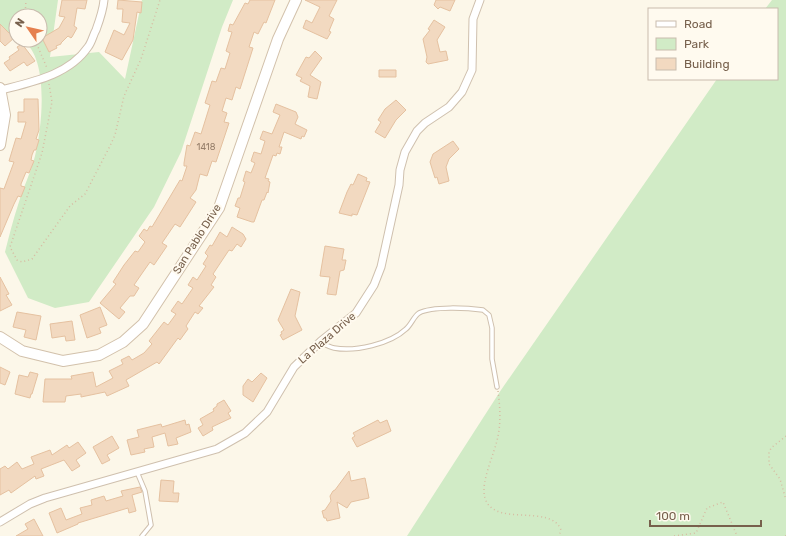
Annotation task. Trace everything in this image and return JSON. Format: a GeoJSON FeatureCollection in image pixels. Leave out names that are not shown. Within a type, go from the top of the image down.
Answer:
{"type":"FeatureCollection","features":[{"type":"Feature","properties":{"kind":"street"},"geometry":{"type":"LineString","coordinates":[[0,145],[5,115],[0,89],[40,80],[66,68],[77,59],[89,46],[103,12],[104,0]]}},
{"type":"Feature","properties":{"kind":"street","name":"San Pablo Drive"},"geometry":{"type":"LineString","coordinates":[[0,337],[22,351],[63,361],[99,355],[123,342],[143,324],[219,208],[278,39],[296,0]]}},
{"type":"Feature","properties":{"kind":"street","name":"La Plaza Drive"},"geometry":{"type":"LineString","coordinates":[[0,522],[30,504],[45,498],[217,449],[245,433],[267,412],[294,367],[320,342],[356,313],[374,285],[380,268],[399,185],[400,170],[404,152],[417,131],[425,123],[449,107],[462,92],[472,70],[473,19],[480,0]]}},
{"type":"Feature","properties":{"kind":"lane"},"geometry":{"type":"LineString","coordinates":[[320,342],[334,348],[366,347],[382,343],[395,337],[407,329],[418,313],[429,309],[483,310],[490,315],[492,326],[492,359],[497,387]]}},
{"type":"Feature","properties":{"kind":"lane"},"geometry":{"type":"LineString","coordinates":[[137,472],[145,491],[151,525],[142,536]]}},
{"type":"Feature","properties":{"kind":"path"},"geometry":{"type":"LineString","coordinates":[[39,48],[47,65],[52,102],[49,126],[36,173],[10,247],[17,260],[22,262],[32,259],[70,206],[85,194],[97,173],[115,135],[124,96],[140,58],[160,0]]}},
{"type":"Feature","properties":{"kind":"path"},"geometry":{"type":"LineString","coordinates":[[497,387],[500,403],[499,430],[485,483],[486,500],[490,508],[496,512],[533,515],[556,524],[561,530],[559,536]]}},
{"type":"Feature","properties":{"kind":"path"},"geometry":{"type":"LineString","coordinates":[[786,436],[771,448],[769,453],[769,464],[780,479],[786,500]]}},
{"type":"Feature","properties":{"kind":"path"},"geometry":{"type":"LineString","coordinates":[[674,536],[696,533],[707,508],[723,502],[737,536]]}},
{"type":"Feature","properties":{"kind":"green space"},"geometry":{"type":"Polygon","coordinates":[[[0,0],[58,0],[50,57],[99,52],[125,79],[142,0],[233,0],[222,27],[181,152],[154,207],[89,302],[55,308],[28,298],[5,252],[16,211],[38,144],[42,94],[37,61],[30,48],[48,48],[48,8],[8,8],[8,32],[0,27],[0,0]]]}},
{"type":"Feature","properties":{"kind":"green space"},"geometry":{"type":"Polygon","coordinates":[[[772,0],[786,0],[786,536],[407,536],[501,390],[716,80],[778,80],[778,8],[766,8],[772,0]]]}},
{"type":"Feature","properties":{"kind":"building"},"geometry":{"type":"Polygon","coordinates":[[[62,0],[87,0],[85,9],[77,8],[74,26],[77,28],[72,37],[71,38],[68,36],[61,44],[56,46],[57,48],[49,52],[47,48],[48,34],[59,28],[65,17],[59,16],[62,0]]]}},
{"type":"Feature","properties":{"kind":"building"},"geometry":{"type":"Polygon","coordinates":[[[118,0],[142,2],[141,13],[137,12],[133,40],[122,60],[105,52],[114,30],[124,35],[130,23],[122,22],[123,9],[117,9],[118,0]]]}},
{"type":"Feature","properties":{"kind":"building"},"geometry":{"type":"Polygon","coordinates":[[[250,0],[275,0],[266,23],[264,22],[258,34],[254,32],[249,47],[253,48],[240,89],[236,87],[232,100],[226,98],[222,111],[227,113],[224,122],[229,123],[216,162],[212,161],[207,176],[200,174],[196,190],[190,198],[196,202],[180,227],[175,224],[162,243],[167,246],[154,265],[150,262],[134,285],[139,288],[134,296],[130,296],[120,308],[125,312],[119,319],[100,303],[116,284],[113,282],[124,265],[135,251],[138,252],[145,242],[139,236],[144,229],[147,231],[150,226],[152,227],[180,180],[182,181],[187,166],[184,166],[184,163],[187,145],[190,146],[195,132],[201,134],[210,105],[205,103],[212,81],[216,82],[221,68],[225,69],[230,53],[226,51],[232,32],[228,31],[230,24],[233,25],[245,3],[248,4],[250,0]]]}},
{"type":"Feature","properties":{"kind":"building"},"geometry":{"type":"Polygon","coordinates":[[[305,0],[337,0],[329,16],[334,19],[329,31],[331,32],[327,39],[303,28],[306,20],[312,23],[320,7],[305,0]]]}},
{"type":"Feature","properties":{"kind":"building"},"geometry":{"type":"Polygon","coordinates":[[[436,0],[455,0],[450,11],[440,7],[438,9],[434,5],[436,0]]]}},
{"type":"Feature","properties":{"kind":"building"},"geometry":{"type":"Polygon","coordinates":[[[434,20],[445,27],[437,40],[440,52],[446,51],[448,60],[428,64],[426,62],[427,57],[423,39],[430,30],[428,29],[434,20]]]}},
{"type":"Feature","properties":{"kind":"building"},"geometry":{"type":"Polygon","coordinates":[[[0,24],[8,32],[8,43],[5,46],[0,41],[0,24]]]}},
{"type":"Feature","properties":{"kind":"building"},"geometry":{"type":"Polygon","coordinates":[[[18,48],[25,48],[35,61],[27,66],[24,62],[10,71],[4,63],[10,59],[9,57],[19,50],[18,48]]]}},
{"type":"Feature","properties":{"kind":"building"},"geometry":{"type":"Polygon","coordinates":[[[315,51],[322,58],[310,75],[321,82],[317,99],[308,97],[310,86],[300,81],[302,78],[296,75],[306,57],[309,58],[315,51]]]}},
{"type":"Feature","properties":{"kind":"building"},"geometry":{"type":"Polygon","coordinates":[[[379,70],[396,70],[396,77],[379,77],[379,70]]]}},
{"type":"Feature","properties":{"kind":"building"},"geometry":{"type":"Polygon","coordinates":[[[24,99],[38,99],[39,130],[36,139],[39,140],[36,150],[34,150],[32,155],[31,160],[34,161],[29,173],[26,172],[21,184],[21,186],[25,187],[21,197],[18,196],[0,237],[0,188],[4,189],[14,162],[9,161],[16,138],[21,139],[26,122],[18,122],[18,112],[24,112],[24,99]]]}},
{"type":"Feature","properties":{"kind":"building"},"geometry":{"type":"Polygon","coordinates":[[[396,100],[406,110],[396,120],[385,138],[375,132],[381,122],[378,120],[385,109],[396,100]]]}},
{"type":"Feature","properties":{"kind":"building"},"geometry":{"type":"Polygon","coordinates":[[[276,104],[296,112],[298,117],[295,124],[307,130],[304,137],[302,136],[301,139],[284,132],[279,147],[282,147],[280,154],[277,153],[276,156],[273,155],[265,178],[269,179],[268,181],[270,182],[268,193],[267,192],[264,200],[262,200],[254,222],[252,222],[237,217],[240,208],[235,206],[238,198],[240,198],[245,182],[243,181],[246,171],[251,173],[255,163],[251,161],[254,152],[261,154],[265,141],[260,139],[263,131],[272,134],[280,115],[273,112],[276,104]]]}},
{"type":"Feature","properties":{"kind":"building"},"geometry":{"type":"Polygon","coordinates":[[[453,141],[459,149],[449,159],[446,167],[449,181],[439,184],[437,177],[435,178],[430,162],[433,154],[453,141]]]}},
{"type":"Feature","properties":{"kind":"building"},"geometry":{"type":"Polygon","coordinates":[[[358,174],[367,178],[366,181],[370,182],[357,215],[352,214],[352,216],[339,213],[347,192],[351,184],[353,185],[358,174]]]}},
{"type":"Feature","properties":{"kind":"building"},"geometry":{"type":"Polygon","coordinates":[[[232,227],[243,234],[246,239],[241,247],[237,244],[232,251],[229,250],[213,274],[216,277],[211,285],[214,287],[199,306],[203,308],[198,314],[195,312],[186,326],[188,329],[180,340],[178,338],[159,364],[157,362],[126,380],[129,386],[107,396],[105,392],[81,397],[81,394],[66,396],[65,402],[43,402],[45,379],[72,379],[71,376],[93,372],[96,387],[113,378],[109,371],[123,364],[121,360],[129,356],[132,360],[144,353],[152,344],[149,341],[164,322],[168,325],[176,314],[171,311],[178,301],[182,304],[193,288],[188,285],[193,277],[197,280],[206,266],[203,264],[208,256],[205,253],[210,245],[212,246],[220,232],[227,237],[232,227]]]}},
{"type":"Feature","properties":{"kind":"building"},"geometry":{"type":"Polygon","coordinates":[[[325,246],[344,249],[342,260],[346,260],[344,270],[340,271],[336,295],[327,294],[330,277],[320,276],[325,246]]]}},
{"type":"Feature","properties":{"kind":"building"},"geometry":{"type":"Polygon","coordinates":[[[0,277],[9,294],[6,295],[12,305],[0,311],[0,277]]]}},
{"type":"Feature","properties":{"kind":"building"},"geometry":{"type":"Polygon","coordinates":[[[291,289],[300,292],[295,316],[302,330],[283,340],[280,335],[284,330],[278,320],[291,289]]]}},
{"type":"Feature","properties":{"kind":"building"},"geometry":{"type":"Polygon","coordinates":[[[100,307],[107,325],[99,328],[101,333],[87,338],[80,315],[100,307]]]}},
{"type":"Feature","properties":{"kind":"building"},"geometry":{"type":"Polygon","coordinates":[[[17,312],[41,316],[36,340],[24,337],[26,330],[13,327],[17,312]]]}},
{"type":"Feature","properties":{"kind":"building"},"geometry":{"type":"Polygon","coordinates":[[[72,321],[75,340],[66,341],[65,336],[52,338],[50,324],[72,321]]]}},
{"type":"Feature","properties":{"kind":"building"},"geometry":{"type":"Polygon","coordinates":[[[0,367],[10,372],[5,385],[0,383],[0,367]]]}},
{"type":"Feature","properties":{"kind":"building"},"geometry":{"type":"Polygon","coordinates":[[[30,372],[38,374],[30,398],[15,394],[19,375],[28,377],[30,372]]]}},
{"type":"Feature","properties":{"kind":"building"},"geometry":{"type":"Polygon","coordinates":[[[261,373],[267,378],[253,402],[243,395],[243,386],[248,379],[252,382],[261,373]]]}},
{"type":"Feature","properties":{"kind":"building"},"geometry":{"type":"Polygon","coordinates":[[[224,400],[231,411],[228,413],[231,418],[212,427],[213,430],[203,436],[198,428],[203,425],[200,419],[214,411],[213,409],[217,406],[217,404],[224,400]]]}},
{"type":"Feature","properties":{"kind":"building"},"geometry":{"type":"Polygon","coordinates":[[[185,420],[186,425],[189,424],[191,432],[176,438],[178,444],[168,446],[165,433],[152,437],[154,447],[144,449],[145,452],[131,455],[127,440],[139,437],[137,430],[161,424],[162,427],[185,420]]]}},
{"type":"Feature","properties":{"kind":"building"},"geometry":{"type":"Polygon","coordinates":[[[378,420],[380,423],[387,420],[391,431],[357,447],[352,438],[355,436],[353,433],[378,420]]]}},
{"type":"Feature","properties":{"kind":"building"},"geometry":{"type":"Polygon","coordinates":[[[112,436],[119,448],[107,455],[110,460],[102,464],[93,447],[112,436]]]}},
{"type":"Feature","properties":{"kind":"building"},"geometry":{"type":"Polygon","coordinates":[[[78,442],[86,453],[76,460],[80,466],[72,471],[64,460],[41,469],[44,476],[36,479],[35,476],[11,493],[9,490],[0,495],[0,469],[5,466],[8,469],[17,462],[22,469],[34,464],[31,457],[50,450],[52,455],[67,445],[69,448],[78,442]]]}},
{"type":"Feature","properties":{"kind":"building"},"geometry":{"type":"Polygon","coordinates":[[[349,471],[351,481],[365,478],[369,498],[351,502],[347,508],[337,502],[340,518],[327,521],[326,518],[324,518],[322,511],[325,510],[331,501],[330,496],[333,491],[349,471]]]}},
{"type":"Feature","properties":{"kind":"building"},"geometry":{"type":"Polygon","coordinates":[[[161,480],[174,481],[173,493],[179,493],[178,502],[159,501],[161,480]]]}},
{"type":"Feature","properties":{"kind":"building"},"geometry":{"type":"Polygon","coordinates":[[[140,487],[142,492],[132,495],[136,511],[129,513],[128,508],[78,523],[57,533],[49,513],[61,508],[66,520],[82,514],[80,508],[92,505],[91,500],[104,496],[106,501],[123,496],[121,491],[140,487]]]}},
{"type":"Feature","properties":{"kind":"building"},"geometry":{"type":"Polygon","coordinates":[[[34,519],[43,536],[16,536],[28,529],[25,524],[34,519]]]}}]}
